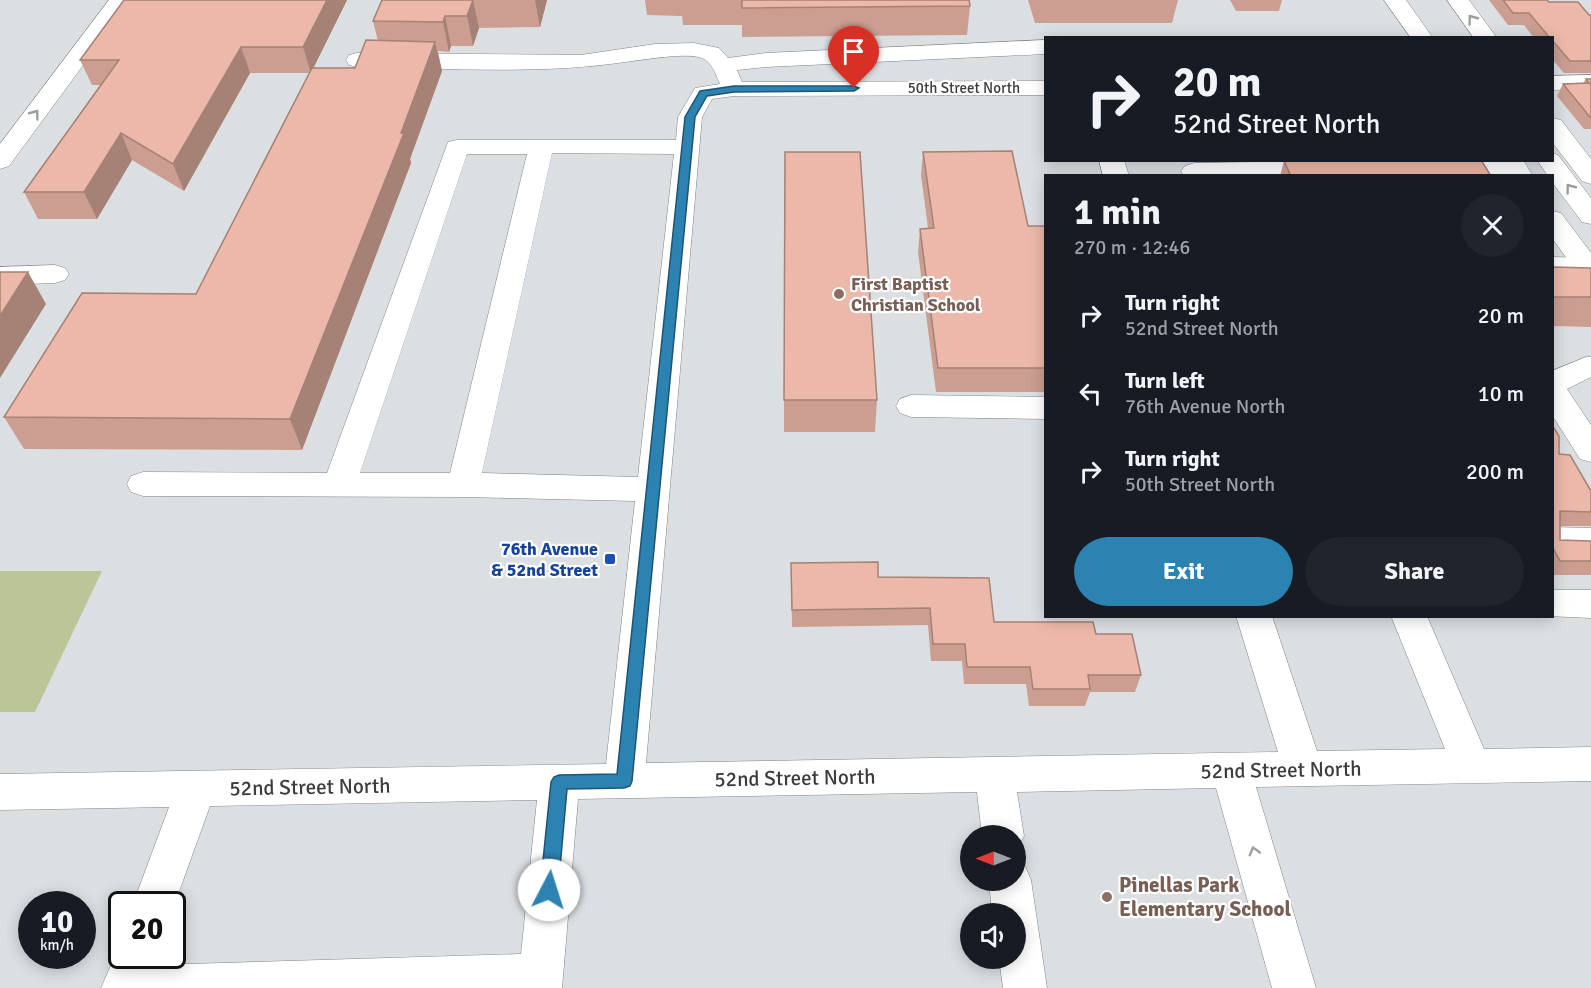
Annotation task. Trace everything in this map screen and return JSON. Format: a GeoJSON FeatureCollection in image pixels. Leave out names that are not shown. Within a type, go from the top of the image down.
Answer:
{"type":"FeatureCollection","features":[{"type":"Feature","properties":{"kind":"street"},"geometry":{"type":"LineString","coordinates":[[0,161],[120,0]]}},
{"type":"Feature","properties":{"kind":"street"},"geometry":{"type":"LineString","coordinates":[[1395,0],[1421,36]]}},
{"type":"Feature","properties":{"kind":"street"},"geometry":{"type":"LineString","coordinates":[[1458,0],[1485,36]]}},
{"type":"Feature","properties":{"kind":"street"},"geometry":{"type":"LineString","coordinates":[[723,65],[778,59],[1044,47]]}},
{"type":"Feature","properties":{"kind":"street"},"geometry":{"type":"LineString","coordinates":[[357,60],[580,62],[655,51],[694,50],[711,53],[723,65],[734,89]]}},
{"type":"Feature","properties":{"kind":"street"},"geometry":{"type":"LineString","coordinates":[[1554,83],[1591,82]]}},
{"type":"Feature","properties":{"kind":"street","name":"50th Street North"},"geometry":{"type":"LineString","coordinates":[[687,147],[690,117],[703,93],[734,89],[1044,88]]}},
{"type":"Feature","properties":{"kind":"street"},"geometry":{"type":"LineString","coordinates":[[1554,128],[1591,176]]}},
{"type":"Feature","properties":{"kind":"street"},"geometry":{"type":"LineString","coordinates":[[463,485],[541,146]]}},
{"type":"Feature","properties":{"kind":"street"},"geometry":{"type":"LineString","coordinates":[[339,485],[457,147],[687,147],[624,781]]}},
{"type":"Feature","properties":{"kind":"street"},"geometry":{"type":"LineString","coordinates":[[1550,162],[1591,216]]}},
{"type":"Feature","properties":{"kind":"street"},"geometry":{"type":"LineString","coordinates":[[1419,168],[1515,167]]}},
{"type":"Feature","properties":{"kind":"street"},"geometry":{"type":"LineString","coordinates":[[1194,169],[1348,169]]}},
{"type":"Feature","properties":{"kind":"street"},"geometry":{"type":"LineString","coordinates":[[1554,222],[1588,269]]}},
{"type":"Feature","properties":{"kind":"street"},"geometry":{"type":"LineString","coordinates":[[1554,265],[1588,269]]}},
{"type":"Feature","properties":{"kind":"street"},"geometry":{"type":"LineString","coordinates":[[0,276],[55,274]]}},
{"type":"Feature","properties":{"kind":"street"},"geometry":{"type":"LineString","coordinates":[[1554,383],[1586,367],[1591,367]]}},
{"type":"Feature","properties":{"kind":"street"},"geometry":{"type":"LineString","coordinates":[[1554,393],[1581,454]]}},
{"type":"Feature","properties":{"kind":"street"},"geometry":{"type":"LineString","coordinates":[[911,406],[1044,408]]}},
{"type":"Feature","properties":{"kind":"street"},"geometry":{"type":"LineString","coordinates":[[142,484],[463,485],[653,489]]}},
{"type":"Feature","properties":{"kind":"street"},"geometry":{"type":"LineString","coordinates":[[1554,540],[1591,541]]}},
{"type":"Feature","properties":{"kind":"street"},"geometry":{"type":"LineString","coordinates":[[1554,604],[1591,604]]}},
{"type":"Feature","properties":{"kind":"street"},"geometry":{"type":"LineString","coordinates":[[1255,618],[1302,769]]}},
{"type":"Feature","properties":{"kind":"street"},"geometry":{"type":"LineString","coordinates":[[1409,618],[1472,766]]}},
{"type":"Feature","properties":{"kind":"street","name":"52nd Street North"},"geometry":{"type":"LineString","coordinates":[[0,792],[1591,764]]}},
{"type":"Feature","properties":{"kind":"street"},"geometry":{"type":"LineString","coordinates":[[1231,771],[1294,988]]}},
{"type":"Feature","properties":{"kind":"street"},"geometry":{"type":"LineString","coordinates":[[995,775],[1002,825]]}},
{"type":"Feature","properties":{"kind":"street"},"geometry":{"type":"LineString","coordinates":[[130,969],[123,988],[540,982],[559,782]]}},
{"type":"Feature","properties":{"kind":"street"},"geometry":{"type":"LineString","coordinates":[[159,891],[196,789]]}},
{"type":"Feature","properties":{"kind":"street"},"geometry":{"type":"LineString","coordinates":[[1022,969],[1025,988]]}},
{"type":"Feature","properties":{"kind":"green space"},"geometry":{"type":"Polygon","coordinates":[[[0,571],[102,571],[35,712],[0,712],[0,571]]]}},
{"type":"Feature","properties":{"kind":"building"},"geometry":{"type":"Polygon","coordinates":[[[124,0],[327,0],[303,47],[241,47],[173,164],[121,133],[84,192],[24,192],[119,60],[80,60],[124,0]]]}},
{"type":"Feature","properties":{"kind":"building"},"geometry":{"type":"Polygon","coordinates":[[[382,0],[473,0],[467,16],[445,16],[443,22],[373,21],[382,0]]]}},
{"type":"Feature","properties":{"kind":"building"},"geometry":{"type":"Polygon","coordinates":[[[742,0],[969,0],[970,6],[742,8],[742,0]]]}},
{"type":"Feature","properties":{"kind":"building"},"geometry":{"type":"Polygon","coordinates":[[[1503,0],[1578,2],[1591,15],[1591,61],[1570,61],[1554,42],[1554,36],[1548,36],[1529,13],[1513,13],[1503,0]]]}},
{"type":"Feature","properties":{"kind":"building"},"geometry":{"type":"Polygon","coordinates":[[[366,40],[435,42],[401,133],[404,133],[290,419],[4,417],[82,293],[196,294],[312,68],[355,68],[366,40]]]}},
{"type":"Feature","properties":{"kind":"building"},"geometry":{"type":"Polygon","coordinates":[[[1586,79],[1591,79],[1591,117],[1563,84],[1589,83],[1586,79]]]}},
{"type":"Feature","properties":{"kind":"building"},"geometry":{"type":"Polygon","coordinates":[[[1012,151],[1028,226],[1044,226],[1044,368],[938,368],[920,229],[934,228],[923,152],[1012,151]]]}},
{"type":"Feature","properties":{"kind":"building"},"geometry":{"type":"Polygon","coordinates":[[[785,152],[860,152],[877,400],[784,400],[785,152]]]}},
{"type":"Feature","properties":{"kind":"building"},"geometry":{"type":"Polygon","coordinates":[[[1284,162],[1482,162],[1490,174],[1290,174],[1284,162]]]}},
{"type":"Feature","properties":{"kind":"building"},"geometry":{"type":"Polygon","coordinates":[[[1554,267],[1591,268],[1591,297],[1554,297],[1554,267]]]}},
{"type":"Feature","properties":{"kind":"building"},"geometry":{"type":"Polygon","coordinates":[[[0,272],[28,272],[0,316],[0,272]]]}},
{"type":"Feature","properties":{"kind":"building"},"geometry":{"type":"Polygon","coordinates":[[[1554,428],[1559,436],[1559,454],[1570,455],[1591,491],[1591,512],[1560,511],[1560,540],[1591,541],[1591,561],[1560,561],[1554,550],[1554,428]]]}},
{"type":"Feature","properties":{"kind":"building"},"geometry":{"type":"Polygon","coordinates":[[[878,562],[878,577],[989,578],[994,622],[1093,622],[1096,634],[1132,634],[1141,675],[1088,675],[1090,689],[1033,689],[1030,667],[967,667],[965,644],[933,644],[930,608],[792,610],[791,563],[878,562]]]}},
{"type":"Feature","properties":{"kind":"place","name":"First Baptist Christian School"},"geometry":{"type":"Point","coordinates":[839,294]}},
{"type":"Feature","properties":{"kind":"place","name":"76th Avenue & 52nd Street"},"geometry":{"type":"Point","coordinates":[610,559]}},
{"type":"Feature","properties":{"kind":"place","name":"Pinellas Park Elementary School"},"geometry":{"type":"Point","coordinates":[1107,897]}},
{"type":"Feature","properties":{"kind":"route"},"geometry":{"type":"LineString","coordinates":[[549,890],[559,782],[624,781],[690,117],[703,93],[734,89],[854,88]]}}]}
